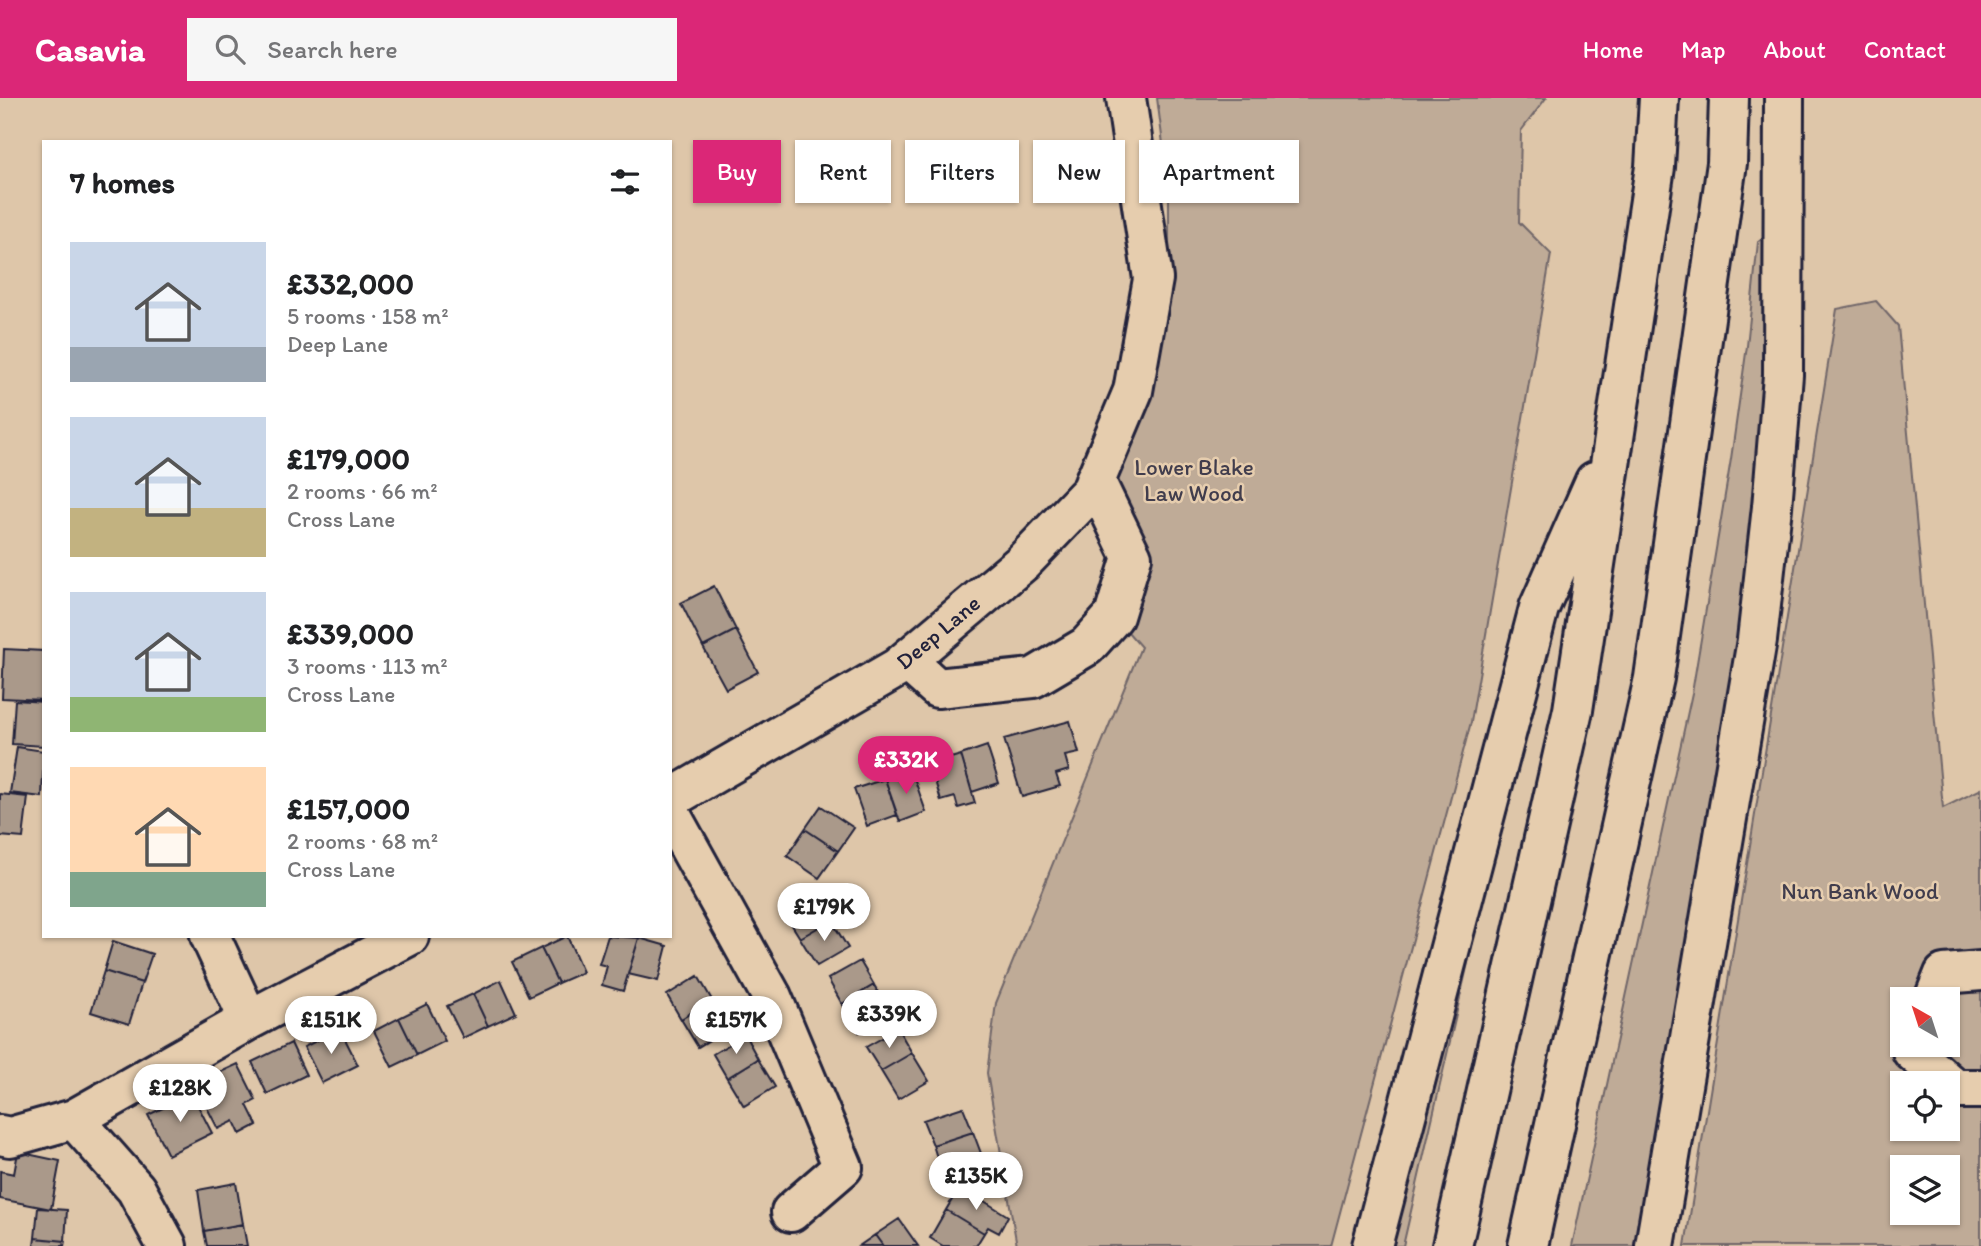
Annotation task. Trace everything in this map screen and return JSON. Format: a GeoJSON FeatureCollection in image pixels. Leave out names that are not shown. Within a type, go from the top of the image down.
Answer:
{"type":"FeatureCollection","features":[{"type":"Feature","properties":{"kind":"main road","name":"Deep Lane"},"geometry":{"type":"LineString","coordinates":[[672,798],[897,668],[1022,562],[1091,491],[1133,391],[1153,279],[1126,98]]}},
{"type":"Feature","properties":{"kind":"main road"},"geometry":{"type":"LineString","coordinates":[[1452,1246],[1573,710],[1655,167],[1659,98]]}},
{"type":"Feature","properties":{"kind":"main road"},"geometry":{"type":"LineString","coordinates":[[1528,1246],[1654,678],[1727,163],[1729,98]]}},
{"type":"Feature","properties":{"kind":"main road"},"geometry":{"type":"LineString","coordinates":[[1655,1246],[1757,640],[1766,560],[1783,376],[1784,98]]}},
{"type":"Feature","properties":{"kind":"main road"},"geometry":{"type":"LineString","coordinates":[[1373,1246],[1539,608],[1615,434]]}},
{"type":"Feature","properties":{"kind":"main road"},"geometry":{"type":"LineString","coordinates":[[906,660],[937,688],[1034,677],[1087,646],[1114,616],[1132,557],[1095,480]]}},
{"type":"Feature","properties":{"kind":"main road"},"geometry":{"type":"LineString","coordinates":[[672,817],[772,998],[844,1167],[791,1212]]}},
{"type":"Feature","properties":{"kind":"main road"},"geometry":{"type":"LineString","coordinates":[[211,938],[249,1020]]}},
{"type":"Feature","properties":{"kind":"main road"},"geometry":{"type":"LineString","coordinates":[[0,1135],[10,1136],[74,1119],[249,1020],[405,938]]}},
{"type":"Feature","properties":{"kind":"main road"},"geometry":{"type":"LineString","coordinates":[[1939,987],[1944,974],[1981,971]]}},
{"type":"Feature","properties":{"kind":"main road"},"geometry":{"type":"LineString","coordinates":[[1919,1057],[1955,1089],[1981,1089]]}},
{"type":"Feature","properties":{"kind":"main road"},"geometry":{"type":"LineString","coordinates":[[74,1119],[136,1189],[167,1246]]}},
{"type":"Feature","properties":{"kind":"green space","name":"Lower Blake Law Wood"},"geometry":{"type":"Polygon","coordinates":[[[1157,98],[1546,98],[1521,131],[1519,222],[1551,254],[1471,722],[1331,1246],[1017,1246],[987,1073],[996,1003],[1141,647],[1114,616],[1113,475],[1141,416],[1169,310],[1169,203],[1299,203],[1299,140],[1162,140],[1157,98]]]}},
{"type":"Feature","properties":{"kind":"green space"},"geometry":{"type":"Polygon","coordinates":[[[1765,237],[1766,384],[1755,502],[1720,757],[1635,1246],[1572,1246],[1692,693],[1731,459],[1758,242],[1765,237]]]}},
{"type":"Feature","properties":{"kind":"green space","name":"Nun Bank Wood"},"geometry":{"type":"Polygon","coordinates":[[[1876,301],[1898,326],[1943,808],[1981,789],[1981,1246],[1685,1246],[1837,309],[1876,301]]]}},
{"type":"Feature","properties":{"kind":"green space"},"geometry":{"type":"Polygon","coordinates":[[[1473,941],[1403,1246],[1385,1246],[1467,949],[1473,941]]]}},
{"type":"Feature","properties":{"kind":"building"},"geometry":{"type":"Polygon","coordinates":[[[714,586],[736,630],[703,647],[681,603],[714,586]]]}},
{"type":"Feature","properties":{"kind":"building"},"geometry":{"type":"Polygon","coordinates":[[[736,630],[758,672],[726,689],[703,647],[736,630]]]}},
{"type":"Feature","properties":{"kind":"building"},"geometry":{"type":"Polygon","coordinates":[[[4,649],[42,651],[42,700],[2,698],[4,649]]]}},
{"type":"Feature","properties":{"kind":"building"},"geometry":{"type":"Polygon","coordinates":[[[15,700],[42,702],[42,746],[12,744],[15,700]]]}},
{"type":"Feature","properties":{"kind":"building"},"geometry":{"type":"Polygon","coordinates":[[[1070,721],[1079,753],[1065,756],[1069,770],[1056,774],[1060,786],[1022,797],[1004,739],[1070,721]]]}},
{"type":"Feature","properties":{"kind":"building"},"geometry":{"type":"Polygon","coordinates":[[[987,746],[999,783],[972,792],[961,755],[987,746]]]}},
{"type":"Feature","properties":{"kind":"building"},"geometry":{"type":"Polygon","coordinates":[[[17,747],[42,751],[42,797],[10,793],[17,747]]]}},
{"type":"Feature","properties":{"kind":"building"},"geometry":{"type":"Polygon","coordinates":[[[961,755],[975,803],[958,808],[955,797],[941,801],[930,764],[961,755]]]}},
{"type":"Feature","properties":{"kind":"building"},"geometry":{"type":"Polygon","coordinates":[[[911,769],[926,812],[900,822],[885,779],[911,769]]]}},
{"type":"Feature","properties":{"kind":"building"},"geometry":{"type":"Polygon","coordinates":[[[885,779],[897,815],[867,826],[854,789],[885,779]]]}},
{"type":"Feature","properties":{"kind":"building"},"geometry":{"type":"Polygon","coordinates":[[[0,794],[28,797],[23,838],[0,836],[0,794]]]}},
{"type":"Feature","properties":{"kind":"building"},"geometry":{"type":"Polygon","coordinates":[[[821,806],[854,828],[838,851],[805,829],[821,806]]]}},
{"type":"Feature","properties":{"kind":"building"},"geometry":{"type":"Polygon","coordinates":[[[805,829],[838,851],[819,878],[787,856],[805,829]]]}},
{"type":"Feature","properties":{"kind":"building"},"geometry":{"type":"Polygon","coordinates":[[[817,896],[831,920],[800,938],[785,914],[817,896]]]}},
{"type":"Feature","properties":{"kind":"building"},"geometry":{"type":"Polygon","coordinates":[[[831,920],[848,948],[817,966],[800,938],[831,920]]]}},
{"type":"Feature","properties":{"kind":"building"},"geometry":{"type":"Polygon","coordinates":[[[568,938],[583,972],[558,983],[541,948],[568,938]]]}},
{"type":"Feature","properties":{"kind":"building"},"geometry":{"type":"Polygon","coordinates":[[[607,938],[639,938],[623,991],[602,985],[607,966],[599,964],[607,938]]]}},
{"type":"Feature","properties":{"kind":"building"},"geometry":{"type":"Polygon","coordinates":[[[639,938],[667,946],[658,981],[628,974],[639,938]]]}},
{"type":"Feature","properties":{"kind":"building"},"geometry":{"type":"Polygon","coordinates":[[[113,941],[152,954],[142,983],[104,971],[113,941]]]}},
{"type":"Feature","properties":{"kind":"building"},"geometry":{"type":"Polygon","coordinates":[[[541,948],[558,983],[529,997],[512,962],[541,948]]]}},
{"type":"Feature","properties":{"kind":"building"},"geometry":{"type":"Polygon","coordinates":[[[860,961],[874,985],[842,1004],[828,979],[860,961]]]}},
{"type":"Feature","properties":{"kind":"building"},"geometry":{"type":"Polygon","coordinates":[[[104,971],[142,983],[129,1024],[91,1012],[104,971]]]}},
{"type":"Feature","properties":{"kind":"building"},"geometry":{"type":"Polygon","coordinates":[[[698,976],[712,1000],[681,1019],[667,995],[698,976]]]}},
{"type":"Feature","properties":{"kind":"building"},"geometry":{"type":"Polygon","coordinates":[[[501,980],[516,1013],[488,1026],[473,994],[501,980]]]}},
{"type":"Feature","properties":{"kind":"building"},"geometry":{"type":"Polygon","coordinates":[[[874,985],[890,1013],[859,1032],[842,1004],[874,985]]]}},
{"type":"Feature","properties":{"kind":"building"},"geometry":{"type":"Polygon","coordinates":[[[473,994],[488,1026],[463,1038],[447,1006],[473,994]]]}},
{"type":"Feature","properties":{"kind":"building"},"geometry":{"type":"Polygon","coordinates":[[[712,1000],[729,1028],[698,1047],[681,1019],[712,1000]]]}},
{"type":"Feature","properties":{"kind":"building"},"geometry":{"type":"Polygon","coordinates":[[[427,1004],[445,1041],[417,1055],[399,1018],[427,1004]]]}},
{"type":"Feature","properties":{"kind":"building"},"geometry":{"type":"Polygon","coordinates":[[[399,1018],[417,1055],[392,1067],[374,1031],[399,1018]]]}},
{"type":"Feature","properties":{"kind":"building"},"geometry":{"type":"Polygon","coordinates":[[[340,1029],[358,1065],[322,1083],[304,1047],[340,1029]]]}},
{"type":"Feature","properties":{"kind":"building"},"geometry":{"type":"Polygon","coordinates":[[[898,1029],[912,1053],[881,1071],[866,1047],[898,1029]]]}},
{"type":"Feature","properties":{"kind":"building"},"geometry":{"type":"Polygon","coordinates":[[[745,1035],[758,1059],[727,1078],[713,1054],[745,1035]]]}},
{"type":"Feature","properties":{"kind":"building"},"geometry":{"type":"Polygon","coordinates":[[[291,1043],[306,1075],[267,1094],[252,1062],[291,1043]]]}},
{"type":"Feature","properties":{"kind":"building"},"geometry":{"type":"Polygon","coordinates":[[[912,1053],[929,1081],[898,1099],[881,1071],[912,1053]]]}},
{"type":"Feature","properties":{"kind":"building"},"geometry":{"type":"Polygon","coordinates":[[[758,1059],[775,1087],[744,1106],[727,1078],[758,1059]]]}},
{"type":"Feature","properties":{"kind":"building"},"geometry":{"type":"Polygon","coordinates":[[[238,1064],[256,1100],[247,1105],[257,1125],[240,1134],[234,1121],[218,1129],[200,1094],[217,1085],[212,1076],[238,1064]]]}},
{"type":"Feature","properties":{"kind":"building"},"geometry":{"type":"Polygon","coordinates":[[[192,1094],[212,1133],[168,1155],[148,1115],[192,1094]]]}},
{"type":"Feature","properties":{"kind":"building"},"geometry":{"type":"Polygon","coordinates":[[[963,1107],[973,1132],[933,1145],[923,1120],[963,1107]]]}},
{"type":"Feature","properties":{"kind":"building"},"geometry":{"type":"Polygon","coordinates":[[[973,1132],[985,1164],[943,1177],[933,1145],[973,1132]]]}},
{"type":"Feature","properties":{"kind":"building"},"geometry":{"type":"Polygon","coordinates":[[[18,1152],[60,1161],[51,1209],[0,1199],[0,1171],[14,1174],[18,1152]]]}},
{"type":"Feature","properties":{"kind":"building"},"geometry":{"type":"Polygon","coordinates":[[[236,1183],[243,1224],[204,1231],[198,1190],[236,1183]]]}},
{"type":"Feature","properties":{"kind":"building"},"geometry":{"type":"Polygon","coordinates":[[[960,1186],[1008,1216],[999,1233],[988,1227],[984,1233],[946,1210],[960,1186]]]}},
{"type":"Feature","properties":{"kind":"building"},"geometry":{"type":"Polygon","coordinates":[[[38,1208],[67,1210],[65,1241],[35,1238],[38,1208]]]}},
{"type":"Feature","properties":{"kind":"building"},"geometry":{"type":"Polygon","coordinates":[[[946,1210],[984,1233],[976,1246],[943,1246],[930,1238],[946,1210]]]}},
{"type":"Feature","properties":{"kind":"building"},"geometry":{"type":"Polygon","coordinates":[[[899,1219],[918,1246],[883,1246],[875,1235],[899,1219]]]}},
{"type":"Feature","properties":{"kind":"building"},"geometry":{"type":"Polygon","coordinates":[[[243,1224],[247,1246],[207,1246],[204,1231],[243,1224]]]}},
{"type":"Feature","properties":{"kind":"building"},"geometry":{"type":"Polygon","coordinates":[[[875,1235],[883,1246],[859,1246],[875,1235]]]}},
{"type":"Feature","properties":{"kind":"building"},"geometry":{"type":"Polygon","coordinates":[[[35,1238],[65,1241],[64,1246],[34,1246],[35,1238]]]}}]}
